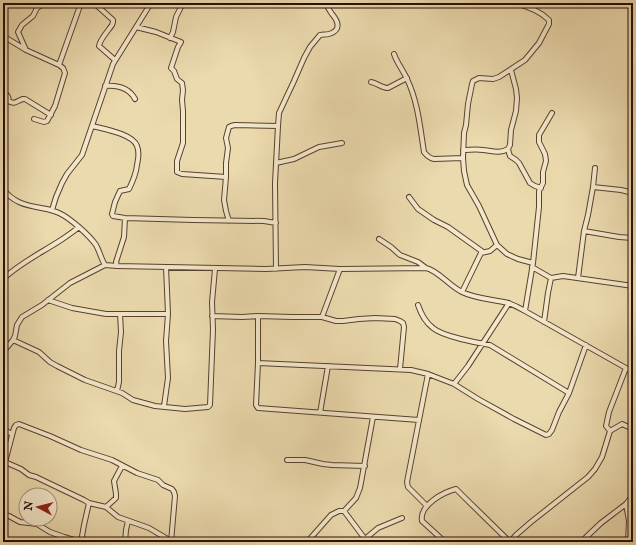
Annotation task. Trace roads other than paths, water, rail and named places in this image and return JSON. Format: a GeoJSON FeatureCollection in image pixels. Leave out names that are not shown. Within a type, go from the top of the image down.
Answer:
{"type":"FeatureCollection","features":[{"type":"Feature","properties":{"kind":"street"},"geometry":{"type":"LineString","coordinates":[[26,50],[18,32],[22,25],[33,16],[37,8],[45,3]]}},
{"type":"Feature","properties":{"kind":"street"},"geometry":{"type":"LineString","coordinates":[[60,65],[81,3]]}},
{"type":"Feature","properties":{"kind":"street"},"geometry":{"type":"LineString","coordinates":[[94,3],[113,22],[101,40],[99,46],[115,60]]}},
{"type":"Feature","properties":{"kind":"street"},"geometry":{"type":"LineString","coordinates":[[52,210],[62,183],[82,155],[108,74],[115,60],[151,3]]}},
{"type":"Feature","properties":{"kind":"street"},"geometry":{"type":"LineString","coordinates":[[170,38],[173,32],[176,17],[183,3]]}},
{"type":"Feature","properties":{"kind":"street"},"geometry":{"type":"LineString","coordinates":[[196,3],[208,5]]}},
{"type":"Feature","properties":{"kind":"street"},"geometry":{"type":"LineString","coordinates":[[276,269],[276,163],[279,113],[307,52],[320,35],[329,34],[336,30],[338,26],[334,16],[324,3]]}},
{"type":"Feature","properties":{"kind":"street"},"geometry":{"type":"LineString","coordinates":[[514,3],[539,12],[550,22],[539,43],[525,60],[499,77],[493,79],[479,78],[473,81],[468,104],[463,150],[464,171],[467,185],[479,206],[497,245],[507,254],[532,265],[551,278],[563,276],[633,286]]}},
{"type":"Feature","properties":{"kind":"street"},"geometry":{"type":"LineString","coordinates":[[136,27],[156,32],[181,42],[171,68],[183,86],[183,143],[177,161],[177,172],[182,174],[226,177]]}},
{"type":"Feature","properties":{"kind":"street"},"geometry":{"type":"LineString","coordinates":[[3,36],[26,50],[60,65],[65,73],[51,115],[46,122],[34,119]]}},
{"type":"Feature","properties":{"kind":"street"},"geometry":{"type":"LineString","coordinates":[[394,54],[396,61],[407,78],[415,101],[426,156],[434,160],[463,158]]}},
{"type":"Feature","properties":{"kind":"street"},"geometry":{"type":"LineString","coordinates":[[511,70],[517,98],[516,111],[508,149],[510,155],[519,163],[530,183],[541,188]]}},
{"type":"Feature","properties":{"kind":"street"},"geometry":{"type":"LineString","coordinates":[[371,82],[388,88],[407,78]]}},
{"type":"Feature","properties":{"kind":"street"},"geometry":{"type":"LineString","coordinates":[[105,86],[118,86],[132,94],[135,99]]}},
{"type":"Feature","properties":{"kind":"street"},"geometry":{"type":"LineString","coordinates":[[3,90],[9,99],[8,101],[14,103],[22,99],[51,115]]}},
{"type":"Feature","properties":{"kind":"street"},"geometry":{"type":"LineString","coordinates":[[525,311],[539,207],[539,195],[543,183],[543,172],[546,165],[546,157],[538,139],[552,112]]}},
{"type":"Feature","properties":{"kind":"street"},"geometry":{"type":"LineString","coordinates":[[228,221],[224,200],[228,148],[226,138],[229,128],[235,125],[278,126]]}},
{"type":"Feature","properties":{"kind":"street"},"geometry":{"type":"LineString","coordinates":[[92,126],[120,134],[134,141],[138,146],[139,155],[135,176],[128,189],[120,192],[115,202],[112,214],[113,216],[125,218],[264,221],[276,223]]}},
{"type":"Feature","properties":{"kind":"street"},"geometry":{"type":"LineString","coordinates":[[276,163],[294,159],[325,146],[342,144]]}},
{"type":"Feature","properties":{"kind":"street"},"geometry":{"type":"LineString","coordinates":[[463,150],[497,152],[508,149]]}},
{"type":"Feature","properties":{"kind":"street"},"geometry":{"type":"LineString","coordinates":[[578,278],[584,231],[593,187],[595,168]]}},
{"type":"Feature","properties":{"kind":"street"},"geometry":{"type":"LineString","coordinates":[[593,187],[633,193]]}},
{"type":"Feature","properties":{"kind":"street"},"geometry":{"type":"LineString","coordinates":[[3,189],[12,198],[22,204],[52,210],[67,217],[89,236],[96,246],[105,265]]}},
{"type":"Feature","properties":{"kind":"street"},"geometry":{"type":"LineString","coordinates":[[409,197],[418,209],[434,220],[448,227],[483,252]]}},
{"type":"Feature","properties":{"kind":"street"},"geometry":{"type":"LineString","coordinates":[[117,266],[116,262],[124,237],[125,218]]}},
{"type":"Feature","properties":{"kind":"street"},"geometry":{"type":"LineString","coordinates":[[3,279],[11,271],[27,260],[61,240],[79,227]]}},
{"type":"Feature","properties":{"kind":"street"},"geometry":{"type":"LineString","coordinates":[[584,231],[633,238]]}},
{"type":"Feature","properties":{"kind":"street"},"geometry":{"type":"LineString","coordinates":[[379,239],[400,255],[418,262],[426,268],[434,271],[462,292],[471,296],[509,303],[633,372]]}},
{"type":"Feature","properties":{"kind":"street"},"geometry":{"type":"LineString","coordinates":[[462,292],[481,253],[490,251],[497,245]]}},
{"type":"Feature","properties":{"kind":"street"},"geometry":{"type":"LineString","coordinates":[[3,352],[13,340],[17,325],[22,318],[31,313],[70,283],[105,265],[215,269],[276,269],[301,267],[340,269],[426,268]]}},
{"type":"Feature","properties":{"kind":"street"},"geometry":{"type":"LineString","coordinates":[[164,406],[168,378],[166,341],[168,314],[166,267]]}},
{"type":"Feature","properties":{"kind":"street"},"geometry":{"type":"LineString","coordinates":[[13,340],[39,352],[53,364],[85,380],[117,391],[144,404],[185,409],[208,407],[210,405],[212,391],[212,302],[215,269]]}},
{"type":"Feature","properties":{"kind":"street"},"geometry":{"type":"LineString","coordinates":[[322,317],[340,269]]}},
{"type":"Feature","properties":{"kind":"street"},"geometry":{"type":"LineString","coordinates":[[544,322],[551,278]]}},
{"type":"Feature","properties":{"kind":"street"},"geometry":{"type":"LineString","coordinates":[[48,300],[72,308],[106,314],[168,314]]}},
{"type":"Feature","properties":{"kind":"street"},"geometry":{"type":"LineString","coordinates":[[454,384],[468,366],[509,303]]}},
{"type":"Feature","properties":{"kind":"street"},"geometry":{"type":"LineString","coordinates":[[418,305],[422,316],[434,330],[482,345],[490,345],[569,393]]}},
{"type":"Feature","properties":{"kind":"street"},"geometry":{"type":"LineString","coordinates":[[117,391],[119,382],[119,351],[121,332],[120,314]]}},
{"type":"Feature","properties":{"kind":"street"},"geometry":{"type":"LineString","coordinates":[[212,316],[322,317],[336,321],[375,318],[395,319],[400,321],[404,327],[400,369]]}},
{"type":"Feature","properties":{"kind":"street"},"geometry":{"type":"LineString","coordinates":[[258,316],[256,404],[258,408],[419,420]]}},
{"type":"Feature","properties":{"kind":"street"},"geometry":{"type":"LineString","coordinates":[[258,363],[400,369],[428,374],[454,384],[478,400],[514,420],[546,435],[552,430],[569,393],[586,345]]}},
{"type":"Feature","properties":{"kind":"street"},"geometry":{"type":"LineString","coordinates":[[320,413],[328,366]]}},
{"type":"Feature","properties":{"kind":"street"},"geometry":{"type":"LineString","coordinates":[[610,432],[606,426],[608,417],[626,368]]}},
{"type":"Feature","properties":{"kind":"street"},"geometry":{"type":"LineString","coordinates":[[427,506],[408,487],[407,482],[428,374]]}},
{"type":"Feature","properties":{"kind":"street"},"geometry":{"type":"LineString","coordinates":[[344,512],[356,498],[360,488],[373,417]]}},
{"type":"Feature","properties":{"kind":"street"},"geometry":{"type":"LineString","coordinates":[[3,470],[5,462],[9,448],[12,434],[14,428],[16,425],[20,424],[82,450],[112,460],[122,466],[158,480],[172,489],[175,500],[171,541],[149,528],[128,521],[106,508],[89,503],[5,462]]}},
{"type":"Feature","properties":{"kind":"street"},"geometry":{"type":"LineString","coordinates":[[445,542],[422,521],[422,513],[431,501],[456,488],[510,542],[531,522],[588,477],[602,457],[610,432],[622,424],[633,429]]}},
{"type":"Feature","properties":{"kind":"street"},"geometry":{"type":"LineString","coordinates":[[3,429],[12,434]]}},
{"type":"Feature","properties":{"kind":"street"},"geometry":{"type":"LineString","coordinates":[[287,460],[305,460],[332,465],[365,466]]}},
{"type":"Feature","properties":{"kind":"street"},"geometry":{"type":"LineString","coordinates":[[106,508],[116,498],[114,481],[122,466]]}},
{"type":"Feature","properties":{"kind":"street"},"geometry":{"type":"LineString","coordinates":[[581,542],[626,504],[633,496]]}},
{"type":"Feature","properties":{"kind":"street"},"geometry":{"type":"LineString","coordinates":[[3,515],[9,516],[20,522],[37,524],[50,532],[81,542],[89,503]]}},
{"type":"Feature","properties":{"kind":"street"},"geometry":{"type":"LineString","coordinates":[[626,504],[629,521],[628,542]]}},
{"type":"Feature","properties":{"kind":"street"},"geometry":{"type":"LineString","coordinates":[[307,542],[331,515],[339,511],[344,512],[367,540],[378,528],[402,518]]}},
{"type":"Feature","properties":{"kind":"street"},"geometry":{"type":"LineString","coordinates":[[125,542],[128,521]]}}]}
